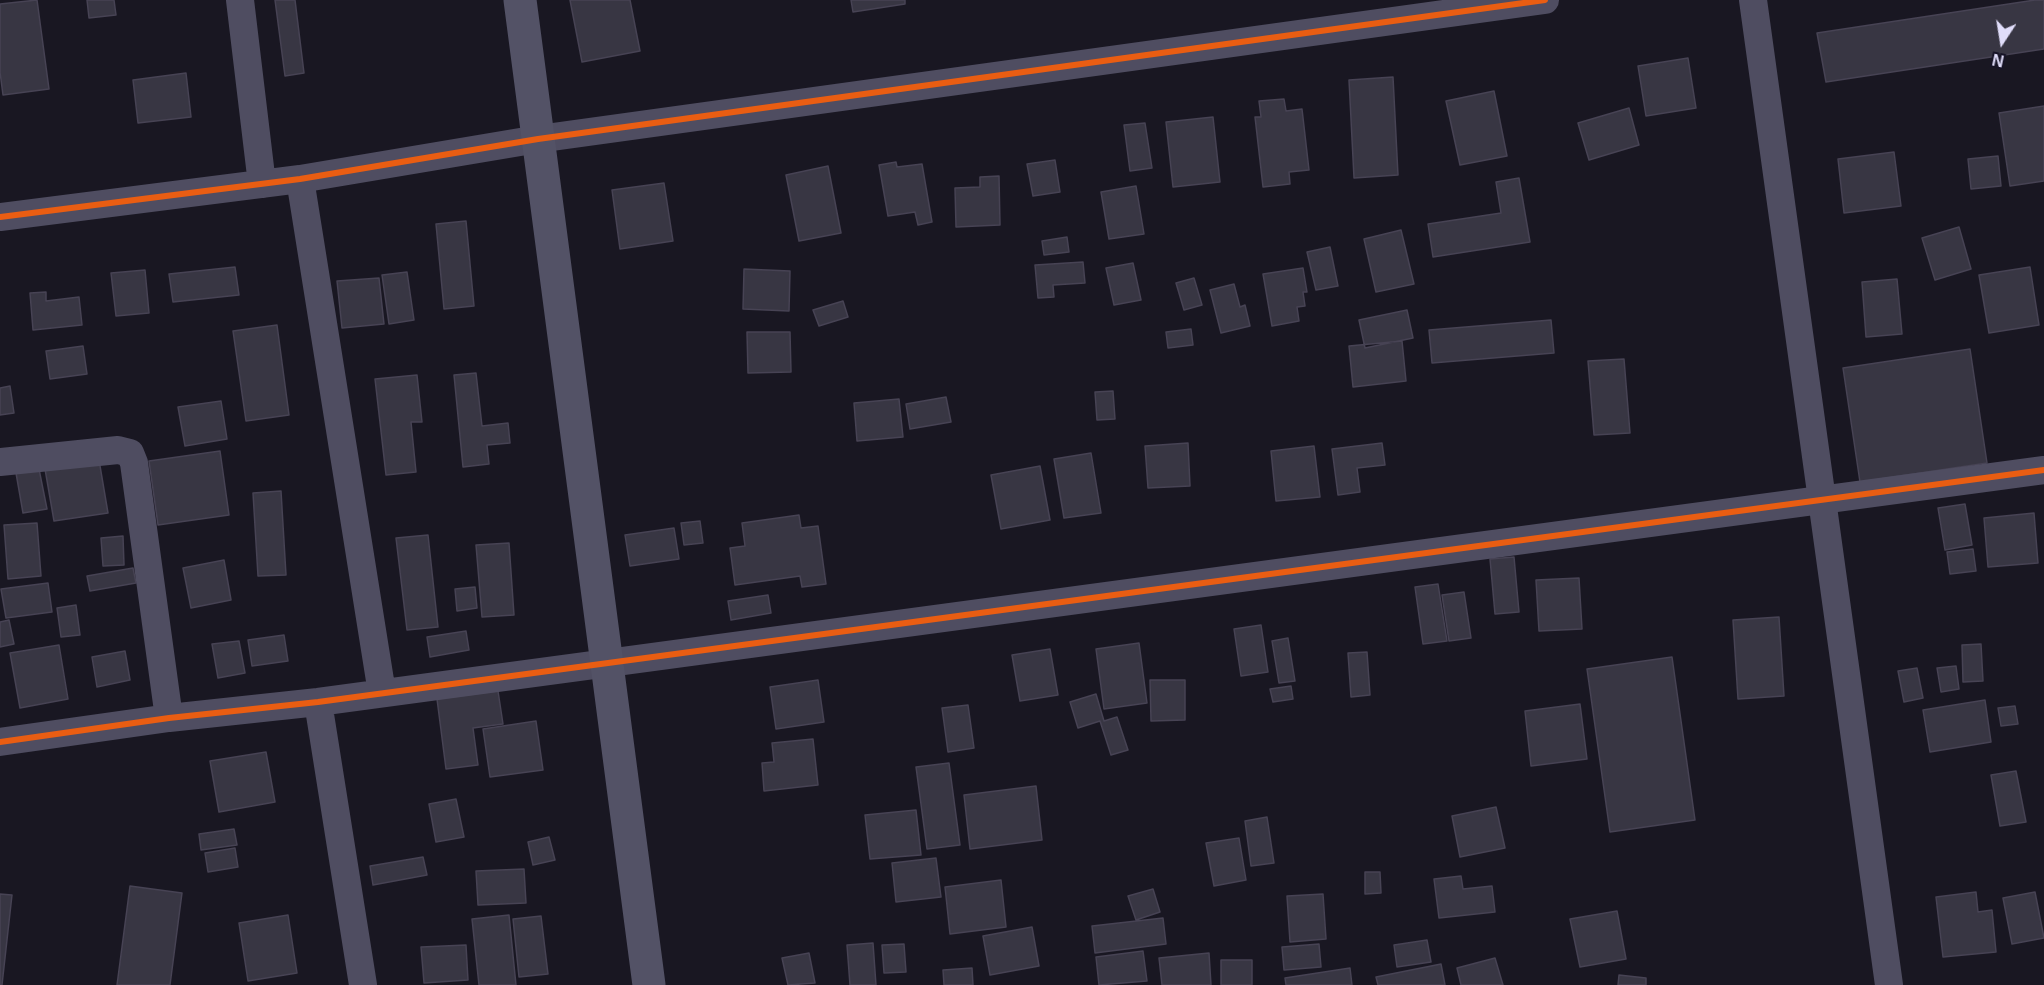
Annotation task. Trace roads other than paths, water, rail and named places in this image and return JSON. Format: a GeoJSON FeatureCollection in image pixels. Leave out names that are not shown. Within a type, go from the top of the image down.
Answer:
{"type":"FeatureCollection","features":[{"type":"Feature","properties":{"kind":"street"},"geometry":{"type":"LineString","coordinates":[[240,0],[262,184]]}},
{"type":"Feature","properties":{"kind":"street"},"geometry":{"type":"LineString","coordinates":[[520,0],[649,985]]}},
{"type":"Feature","properties":{"kind":"street"},"geometry":{"type":"LineString","coordinates":[[0,217],[300,179],[538,139],[1545,0]]}},
{"type":"Feature","properties":{"kind":"street"},"geometry":{"type":"LineString","coordinates":[[1754,0],[1890,985]]}},
{"type":"Feature","properties":{"kind":"street"},"geometry":{"type":"LineString","coordinates":[[300,179],[382,693]]}},
{"type":"Feature","properties":{"kind":"street"},"geometry":{"type":"LineString","coordinates":[[0,462],[118,450],[130,453],[134,463],[169,718]]}},
{"type":"Feature","properties":{"kind":"street"},"geometry":{"type":"LineString","coordinates":[[0,742],[169,718],[318,702],[2044,470]]}},
{"type":"Feature","properties":{"kind":"street"},"geometry":{"type":"LineString","coordinates":[[318,702],[363,985]]}}]}
